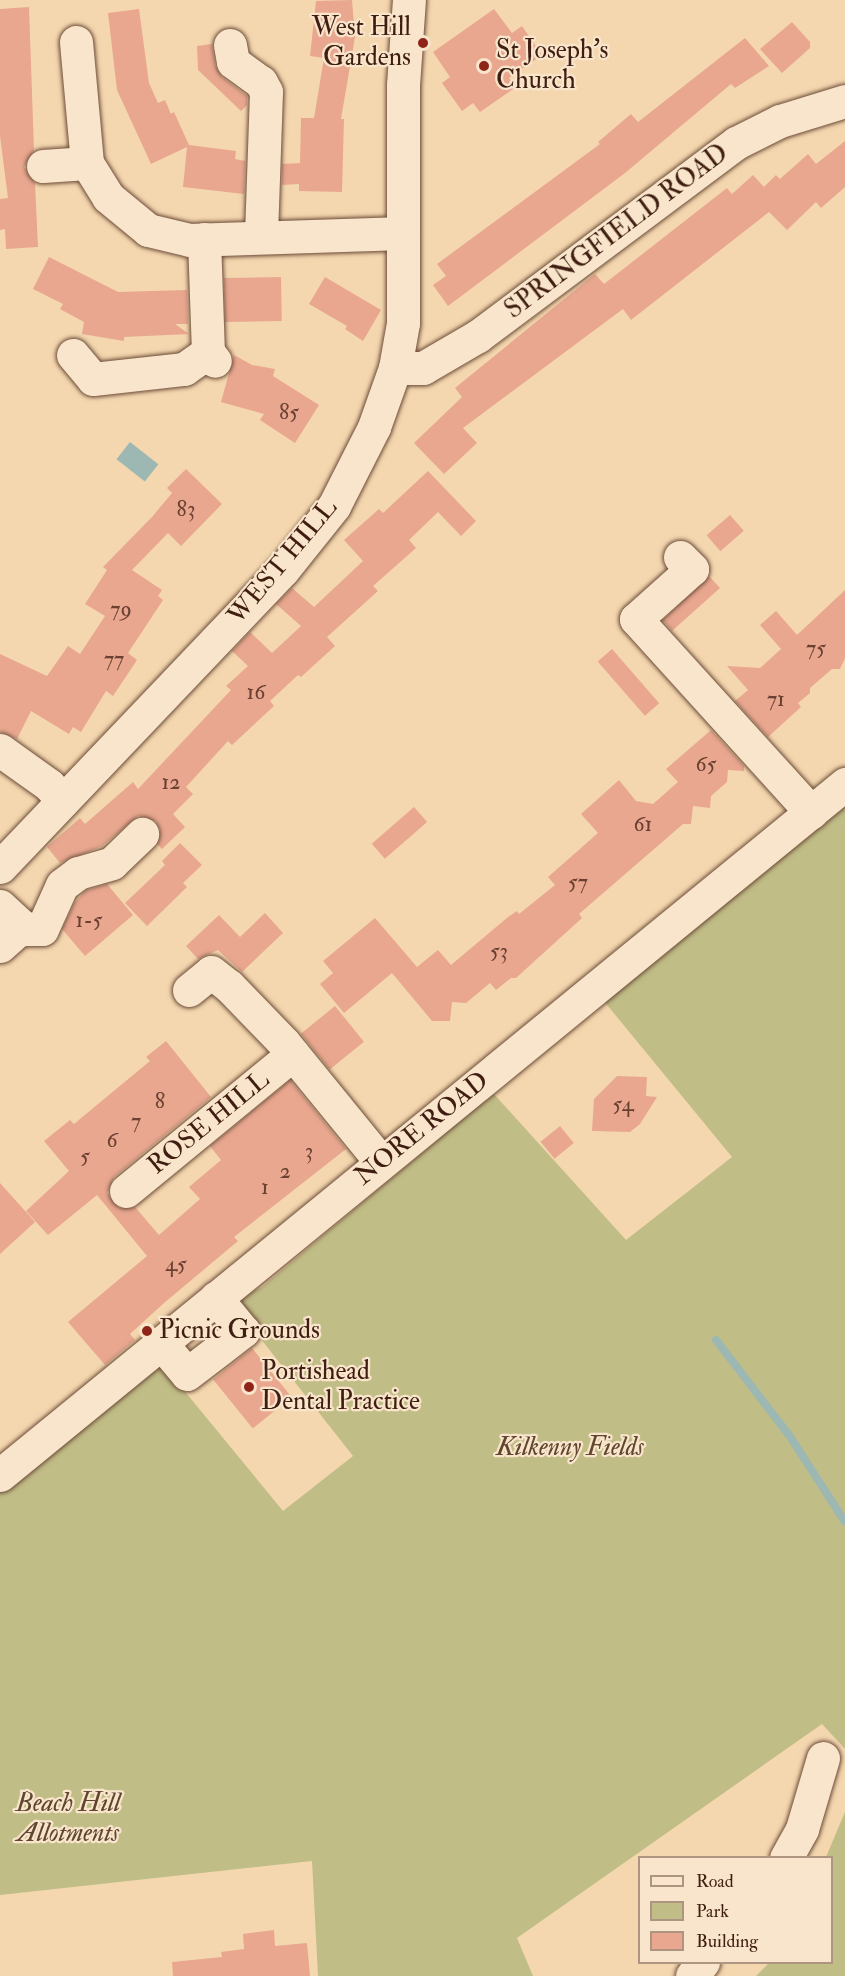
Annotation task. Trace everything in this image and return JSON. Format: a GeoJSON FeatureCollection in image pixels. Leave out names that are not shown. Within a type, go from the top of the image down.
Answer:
{"type":"FeatureCollection","features":[{"type":"Feature","properties":{"kind":"street","name":"WEST HILL"},"geometry":{"type":"LineString","coordinates":[[0,867],[312,535],[355,468],[395,368],[403,323],[403,85],[409,0]]}},
{"type":"Feature","properties":{"kind":"street"},"geometry":{"type":"LineString","coordinates":[[76,42],[87,163],[108,197],[140,225],[162,235],[204,239],[403,233]]}},
{"type":"Feature","properties":{"kind":"street"},"geometry":{"type":"LineString","coordinates":[[230,45],[233,62],[261,82],[266,92],[261,237]]}},
{"type":"Feature","properties":{"kind":"street","name":"SPRINGFIELD ROAD"},"geometry":{"type":"LineString","coordinates":[[395,368],[423,369],[478,336],[736,143],[780,121],[845,102]]}},
{"type":"Feature","properties":{"kind":"street"},"geometry":{"type":"LineString","coordinates":[[43,166],[87,163]]}},
{"type":"Feature","properties":{"kind":"street"},"geometry":{"type":"LineString","coordinates":[[73,355],[93,379],[184,369],[212,357],[204,239]]}},
{"type":"Feature","properties":{"kind":"street"},"geometry":{"type":"LineString","coordinates":[[680,557],[692,569],[636,619],[811,812]]}},
{"type":"Feature","properties":{"kind":"street"},"geometry":{"type":"LineString","coordinates":[[0,750],[49,785],[63,801]]}},
{"type":"Feature","properties":{"kind":"street","name":"NORE ROAD"},"geometry":{"type":"LineString","coordinates":[[0,1475],[845,784]]}},
{"type":"Feature","properties":{"kind":"street"},"geometry":{"type":"LineString","coordinates":[[7,926],[42,929],[62,885],[78,873],[112,863],[142,834]]}},
{"type":"Feature","properties":{"kind":"street","name":"ROSE HILL"},"geometry":{"type":"LineString","coordinates":[[189,990],[211,972],[241,997],[293,1054],[381,1162]]}},
{"type":"Feature","properties":{"kind":"street","name":"ROSE HILL"},"geometry":{"type":"LineString","coordinates":[[126,1191],[293,1054]]}},
{"type":"Feature","properties":{"kind":"street"},"geometry":{"type":"LineString","coordinates":[[787,1856],[802,1829],[823,1758]]}},
{"type":"Feature","properties":{"kind":"street"},"geometry":{"type":"LineString","coordinates":[[692,1976],[701,1964]]}},
{"type":"Feature","properties":{"kind":"green space","name":"Kilkenny Fields"},"geometry":{"type":"Polygon","coordinates":[[[845,800],[845,1749],[822,1724],[517,1938],[533,1976],[318,1976],[312,1861],[0,1895],[0,1491],[159,1360],[283,1511],[353,1456],[231,1301],[262,1287],[493,1093],[626,1240],[732,1157],[603,1000],[845,800]]]}},
{"type":"Feature","properties":{"kind":"green space"},"geometry":{"type":"Polygon","coordinates":[[[845,1812],[845,1976],[756,1976],[768,1964],[833,1964],[833,1856],[826,1856],[845,1812]]]}},
{"type":"Feature","properties":{"kind":"water"},"geometry":{"type":"Polygon","coordinates":[[[130,442],[158,464],[145,482],[116,459],[130,442]]]}},
{"type":"Feature","properties":{"kind":"building"},"geometry":{"type":"Polygon","coordinates":[[[352,0],[355,37],[341,119],[344,119],[342,192],[299,191],[299,184],[282,185],[282,164],[300,163],[301,118],[314,118],[324,58],[310,56],[316,1],[352,0]]]}},
{"type":"Feature","properties":{"kind":"building"},"geometry":{"type":"Polygon","coordinates":[[[29,7],[34,150],[24,167],[35,183],[38,247],[6,249],[5,229],[0,230],[0,199],[8,198],[0,136],[0,9],[29,7]]]}},
{"type":"Feature","properties":{"kind":"building"},"geometry":{"type":"Polygon","coordinates":[[[139,9],[149,83],[158,103],[165,100],[171,114],[174,112],[189,145],[236,151],[235,159],[245,161],[244,194],[183,187],[187,147],[151,164],[117,90],[108,13],[139,9]]]}},
{"type":"Feature","properties":{"kind":"building","name":"St Joseph's Church"},"geometry":{"type":"Polygon","coordinates":[[[494,9],[512,33],[522,26],[542,55],[509,78],[516,87],[480,112],[473,103],[462,111],[442,83],[450,77],[433,52],[494,9]]]}},
{"type":"Feature","properties":{"kind":"building"},"geometry":{"type":"Polygon","coordinates":[[[792,22],[810,42],[810,48],[782,73],[760,49],[792,22]]]}},
{"type":"Feature","properties":{"kind":"building"},"geometry":{"type":"Polygon","coordinates":[[[745,38],[769,66],[735,88],[731,84],[625,173],[448,306],[433,285],[446,276],[437,264],[600,144],[598,142],[631,114],[638,122],[745,38]]]}},
{"type":"Feature","properties":{"kind":"building"},"geometry":{"type":"Polygon","coordinates":[[[212,44],[215,65],[222,77],[247,96],[247,105],[241,111],[198,70],[197,46],[212,44]]]}},
{"type":"Feature","properties":{"kind":"building"},"geometry":{"type":"Polygon","coordinates":[[[845,141],[845,187],[821,208],[816,202],[787,230],[769,212],[631,320],[623,309],[463,428],[477,443],[444,474],[414,443],[462,397],[455,388],[595,274],[604,284],[727,188],[732,194],[753,175],[764,187],[776,175],[780,179],[808,154],[816,164],[845,141]]]}},
{"type":"Feature","properties":{"kind":"building"},"geometry":{"type":"Polygon","coordinates":[[[49,257],[118,292],[187,290],[188,324],[175,324],[189,334],[124,337],[124,341],[82,334],[84,322],[60,309],[63,304],[33,289],[49,257]]]}},
{"type":"Feature","properties":{"kind":"building"},"geometry":{"type":"Polygon","coordinates":[[[281,277],[282,321],[225,322],[224,278],[281,277]]]}},
{"type":"Feature","properties":{"kind":"building"},"geometry":{"type":"Polygon","coordinates":[[[325,277],[381,310],[363,341],[345,329],[347,326],[309,304],[325,277]]]}},
{"type":"Feature","properties":{"kind":"building"},"geometry":{"type":"Polygon","coordinates":[[[234,355],[252,365],[275,369],[273,376],[319,405],[295,443],[260,420],[264,414],[221,402],[234,355]]]}},
{"type":"Feature","properties":{"kind":"building"},"geometry":{"type":"Polygon","coordinates":[[[186,469],[222,504],[181,546],[168,533],[132,570],[162,590],[158,596],[163,600],[128,653],[137,660],[113,696],[106,691],[81,732],[73,727],[69,734],[31,711],[17,739],[0,732],[0,654],[47,676],[68,646],[80,654],[105,616],[85,604],[107,570],[103,567],[152,517],[172,493],[167,488],[186,469]]]}},
{"type":"Feature","properties":{"kind":"building"},"geometry":{"type":"Polygon","coordinates":[[[428,471],[476,521],[461,536],[438,512],[409,540],[416,548],[373,586],[378,591],[327,637],[335,646],[270,701],[274,706],[232,745],[228,741],[186,787],[193,794],[173,814],[185,827],[162,849],[157,844],[160,830],[156,821],[138,816],[102,846],[60,863],[47,847],[80,818],[85,824],[133,782],[138,789],[231,690],[226,686],[248,666],[232,651],[250,632],[272,653],[301,626],[276,604],[292,588],[314,607],[363,561],[344,540],[379,509],[383,513],[428,471]]]}},
{"type":"Feature","properties":{"kind":"building"},"geometry":{"type":"Polygon","coordinates":[[[730,515],[744,531],[720,551],[707,535],[730,515]]]}},
{"type":"Feature","properties":{"kind":"building"},"geometry":{"type":"Polygon","coordinates":[[[709,576],[720,588],[672,631],[663,620],[709,576]]]}},
{"type":"Feature","properties":{"kind":"building"},"geometry":{"type":"Polygon","coordinates":[[[845,590],[845,658],[840,669],[832,669],[810,688],[810,693],[798,703],[801,707],[768,737],[735,701],[748,690],[727,666],[760,668],[781,649],[760,625],[776,611],[797,635],[845,590]]]}},
{"type":"Feature","properties":{"kind":"building"},"geometry":{"type":"Polygon","coordinates":[[[612,649],[659,703],[645,716],[598,661],[612,649]]]}},
{"type":"Feature","properties":{"kind":"building"},"geometry":{"type":"Polygon","coordinates":[[[711,730],[744,766],[744,771],[728,770],[727,782],[711,796],[710,808],[693,806],[691,824],[683,824],[579,914],[582,918],[516,978],[511,978],[496,990],[490,983],[466,1003],[452,1002],[450,1021],[432,1021],[392,973],[344,1013],[320,984],[333,973],[323,961],[375,918],[417,967],[438,950],[451,965],[508,917],[517,911],[519,914],[555,885],[548,877],[598,833],[581,814],[619,780],[636,801],[653,804],[678,782],[666,769],[711,730]]]}},
{"type":"Feature","properties":{"kind":"building"},"geometry":{"type":"Polygon","coordinates":[[[414,807],[427,822],[385,859],[372,844],[414,807]]]}},
{"type":"Feature","properties":{"kind":"building"},"geometry":{"type":"Polygon","coordinates":[[[180,843],[202,865],[183,883],[187,887],[147,926],[125,903],[165,865],[162,861],[180,843]]]}},
{"type":"Feature","properties":{"kind":"building"},"geometry":{"type":"Polygon","coordinates":[[[107,884],[133,915],[85,956],[62,929],[74,904],[85,891],[107,884]]]}},
{"type":"Feature","properties":{"kind":"building"},"geometry":{"type":"Polygon","coordinates":[[[265,913],[283,933],[242,972],[218,950],[198,959],[186,946],[219,915],[240,937],[265,913]]]}},
{"type":"Feature","properties":{"kind":"building"},"geometry":{"type":"Polygon","coordinates":[[[335,1006],[364,1042],[330,1069],[301,1034],[335,1006]]]}},
{"type":"Feature","properties":{"kind":"building"},"geometry":{"type":"Polygon","coordinates":[[[166,1041],[211,1097],[114,1177],[107,1193],[119,1208],[135,1207],[159,1235],[200,1199],[189,1187],[221,1160],[210,1146],[290,1080],[346,1149],[234,1237],[238,1241],[130,1334],[135,1340],[105,1365],[68,1322],[147,1256],[97,1195],[48,1235],[26,1211],[69,1171],[44,1141],[70,1120],[74,1124],[150,1061],[146,1057],[166,1041]]]}},
{"type":"Feature","properties":{"kind":"building"},"geometry":{"type":"Polygon","coordinates":[[[617,1076],[647,1077],[646,1096],[657,1097],[640,1124],[630,1132],[592,1131],[594,1099],[617,1076]]]}},
{"type":"Feature","properties":{"kind":"building"},"geometry":{"type":"Polygon","coordinates":[[[560,1126],[574,1143],[554,1159],[541,1142],[560,1126]]]}},
{"type":"Feature","properties":{"kind":"building"},"geometry":{"type":"Polygon","coordinates":[[[0,1183],[35,1222],[0,1254],[0,1183]]]}},
{"type":"Feature","properties":{"kind":"building","name":"Portishead Dental Practice"},"geometry":{"type":"Polygon","coordinates":[[[252,1348],[292,1397],[253,1428],[213,1379],[252,1348]]]}},
{"type":"Feature","properties":{"kind":"building"},"geometry":{"type":"Polygon","coordinates":[[[274,1930],[275,1946],[307,1943],[310,1976],[173,1976],[172,1962],[222,1957],[221,1952],[244,1949],[243,1934],[274,1930]]]}},
{"type":"Feature","properties":{"kind":"waterway"},"geometry":{"type":"LineString","coordinates":[[716,1340],[789,1435],[845,1522]]}},
{"type":"Feature","properties":{"kind":"place","name":"West Hill Gardens"},"geometry":{"type":"Point","coordinates":[423,43]}},
{"type":"Feature","properties":{"kind":"place","name":"St Joseph's Church"},"geometry":{"type":"Point","coordinates":[484,66]}},
{"type":"Feature","properties":{"kind":"place","name":"Picnic Grounds"},"geometry":{"type":"Point","coordinates":[147,1331]}},
{"type":"Feature","properties":{"kind":"place","name":"Portishead Dental Practice"},"geometry":{"type":"Point","coordinates":[249,1387]}},
{"type":"Feature","properties":{"kind":"park label","name":"Beach Hill Allotments"},"geometry":{"type":"Point","coordinates":[68,1819]}}]}
